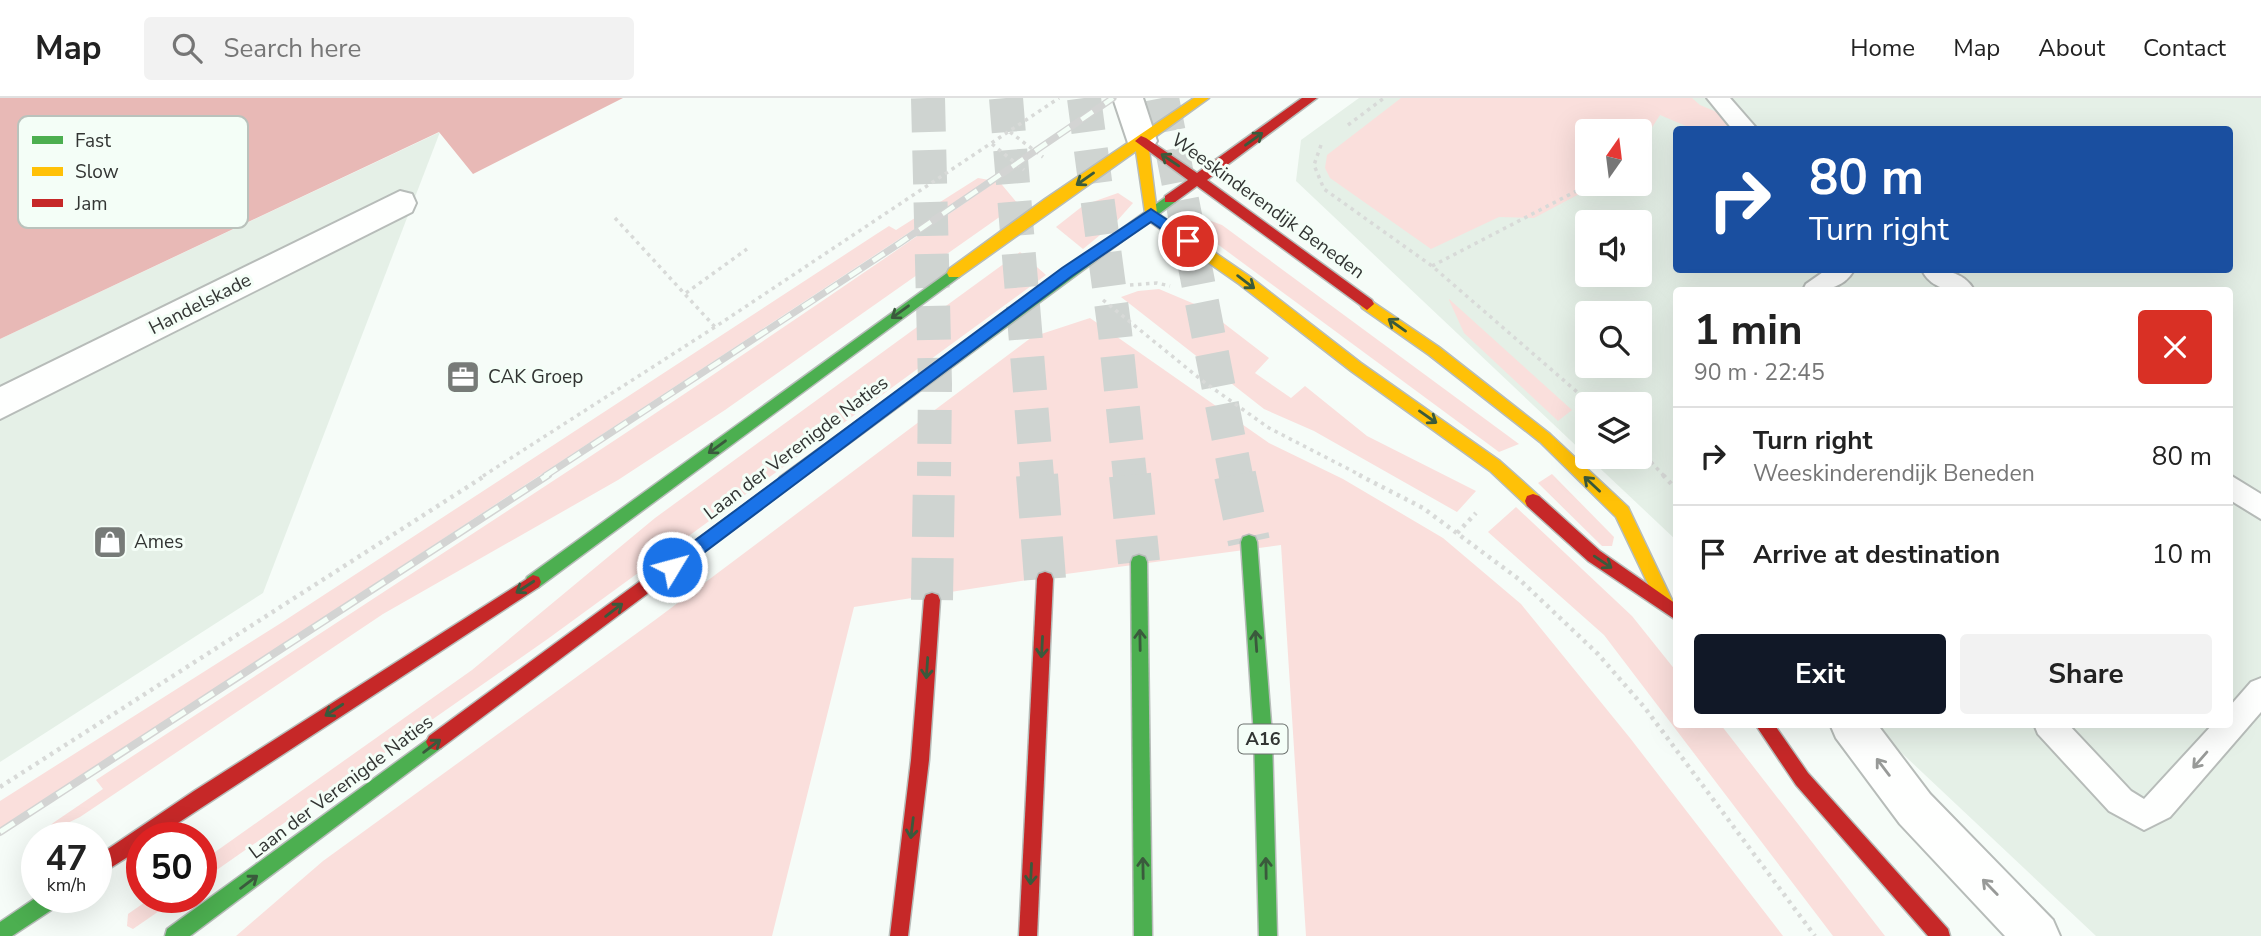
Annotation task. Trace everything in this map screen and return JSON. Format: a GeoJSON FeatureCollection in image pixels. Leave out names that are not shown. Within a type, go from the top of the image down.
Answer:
{"type":"FeatureCollection","features":[{"type":"Feature","properties":{"kind":"main road"},"geometry":{"type":"LineString","coordinates":[[112,857],[546,573],[1032,217],[1203,98]]}},
{"type":"Feature","properties":{"kind":"main road","name":"Laan der Verenigde Naties"},"geometry":{"type":"LineString","coordinates":[[174,936],[1067,272],[1151,215],[1311,98]]}},
{"type":"Feature","properties":{"kind":"main road","name":"Weeskinderendijk Beneden"},"geometry":{"type":"LineString","coordinates":[[1141,141],[1199,179],[1278,241],[1434,351],[1545,438],[1622,512],[1671,608]]}},
{"type":"Feature","properties":{"kind":"main road","name":"Weeskinderendijk Beneden"},"geometry":{"type":"LineString","coordinates":[[1141,141],[1151,215],[1244,280],[1356,368],[1495,466],[1594,556],[1671,608]]}},
{"type":"Feature","properties":{"kind":"main road","name":"A16"},"geometry":{"type":"LineString","coordinates":[[1249,542],[1263,736],[1268,936]]}},
{"type":"Feature","properties":{"kind":"main road"},"geometry":{"type":"LineString","coordinates":[[1139,562],[1143,936]]}},
{"type":"Feature","properties":{"kind":"main road"},"geometry":{"type":"LineString","coordinates":[[1028,936],[1045,579]]}},
{"type":"Feature","properties":{"kind":"main road"},"geometry":{"type":"LineString","coordinates":[[900,936],[920,760],[932,600]]}},
{"type":"Feature","properties":{"kind":"main road"},"geometry":{"type":"LineString","coordinates":[[1766,728],[1802,779],[1941,936]]}},
{"type":"Feature","properties":{"kind":"main road"},"geometry":{"type":"LineString","coordinates":[[0,933],[30,913]]}},
{"type":"Feature","properties":{"kind":"street"},"geometry":{"type":"LineString","coordinates":[[1128,98],[1141,141]]}},
{"type":"Feature","properties":{"kind":"street","name":"Handelskade"},"geometry":{"type":"LineString","coordinates":[[0,404],[400,203]]}},
{"type":"Feature","properties":{"kind":"street"},"geometry":{"type":"LineString","coordinates":[[1854,728],[1915,810],[2037,936]]}},
{"type":"Feature","properties":{"kind":"lane"},"geometry":{"type":"LineString","coordinates":[[1718,98],[1742,126]]}},
{"type":"Feature","properties":{"kind":"lane"},"geometry":{"type":"LineString","coordinates":[[1818,287],[1838,273]]}},
{"type":"Feature","properties":{"kind":"lane"},"geometry":{"type":"LineString","coordinates":[[1937,273],[1958,287]]}},
{"type":"Feature","properties":{"kind":"lane"},"geometry":{"type":"LineString","coordinates":[[2233,487],[2261,509]]}},
{"type":"Feature","properties":{"kind":"lane"},"geometry":{"type":"LineString","coordinates":[[2233,723],[2261,691]]}},
{"type":"Feature","properties":{"kind":"lane"},"geometry":{"type":"LineString","coordinates":[[2052,728],[2120,801],[2144,815],[2159,807],[2228,728]]}},
{"type":"Feature","properties":{"kind":"path"},"geometry":{"type":"LineString","coordinates":[[0,787],[715,327],[1059,98]]}},
{"type":"Feature","properties":{"kind":"path"},"geometry":{"type":"LineString","coordinates":[[1342,129],[1384,98]]}},
{"type":"Feature","properties":{"kind":"path"},"geometry":{"type":"LineString","coordinates":[[992,144],[1034,178],[1032,217]]}},
{"type":"Feature","properties":{"kind":"path"},"geometry":{"type":"LineString","coordinates":[[1322,145],[1314,165],[1324,189],[1432,266],[1577,392]]}},
{"type":"Feature","properties":{"kind":"path"},"geometry":{"type":"LineString","coordinates":[[1432,266],[1575,192]]}},
{"type":"Feature","properties":{"kind":"path"},"geometry":{"type":"LineString","coordinates":[[615,218],[715,327]]}},
{"type":"Feature","properties":{"kind":"path"},"geometry":{"type":"LineString","coordinates":[[686,293],[747,249]]}},
{"type":"Feature","properties":{"kind":"path"},"geometry":{"type":"LineString","coordinates":[[1067,272],[1204,382],[1269,428],[1423,508],[1544,602],[1598,654],[1645,708],[1815,936]]}},
{"type":"Feature","properties":{"kind":"path"},"geometry":{"type":"LineString","coordinates":[[1652,463],[1673,486]]}},
{"type":"Feature","properties":{"kind":"shaded area"},"geometry":{"type":"Polygon","coordinates":[[[0,98],[623,98],[473,174],[439,132],[248,222],[248,116],[18,116],[18,228],[235,228],[0,339],[0,98]]]}},
{"type":"Feature","properties":{"kind":"shaded area"},"geometry":{"type":"Polygon","coordinates":[[[1359,98],[2261,98],[2261,936],[2096,936],[1875,728],[2233,728],[2233,287],[1673,287],[1673,537],[1601,469],[1652,469],[1652,392],[1575,392],[1575,445],[1296,181],[1301,140],[1359,98]]]}},
{"type":"Feature","properties":{"kind":"shaded area"},"geometry":{"type":"Polygon","coordinates":[[[1401,98],[1692,98],[1700,105],[1750,126],[1686,126],[1660,115],[1652,127],[1652,119],[1575,119],[1575,196],[1534,218],[1499,217],[1431,249],[1330,178],[1325,168],[1327,155],[1401,98]]]}},
{"type":"Feature","properties":{"kind":"shaded area"},"geometry":{"type":"Polygon","coordinates":[[[440,132],[263,593],[0,762],[0,339],[236,228],[248,228],[248,222],[440,132]]]}},
{"type":"Feature","properties":{"kind":"shaded area"},"geometry":{"type":"Polygon","coordinates":[[[978,178],[989,180],[0,830],[0,801],[281,623],[878,233],[889,226],[896,230],[978,178]]]}},
{"type":"Feature","properties":{"kind":"shaded area"},"geometry":{"type":"Polygon","coordinates":[[[998,180],[1018,204],[725,410],[618,480],[383,614],[80,817],[70,822],[54,822],[103,789],[96,780],[662,409],[998,180]]]}},
{"type":"Feature","properties":{"kind":"shaded area"},"geometry":{"type":"Polygon","coordinates":[[[1118,193],[1133,203],[1116,222],[1083,249],[1056,227],[1084,205],[1118,193]]]}},
{"type":"Feature","properties":{"kind":"shaded area"},"geometry":{"type":"Polygon","coordinates":[[[1211,221],[1222,225],[1519,444],[1499,452],[1201,232],[1203,225],[1211,221]]]}},
{"type":"Feature","properties":{"kind":"shaded area"},"geometry":{"type":"Polygon","coordinates":[[[1020,252],[1046,275],[549,638],[217,870],[217,851],[472,670],[655,518],[1020,252]]]}},
{"type":"Feature","properties":{"kind":"shaded area"},"geometry":{"type":"Polygon","coordinates":[[[1159,289],[1204,308],[1269,358],[1255,373],[1291,398],[1305,386],[1367,436],[1476,491],[1457,512],[1314,431],[1264,409],[1121,297],[1138,291],[1159,289]]]}},
{"type":"Feature","properties":{"kind":"shaded area"},"geometry":{"type":"Polygon","coordinates":[[[1449,299],[1572,410],[1558,421],[1464,333],[1449,299]]]}},
{"type":"Feature","properties":{"kind":"shaded area"},"geometry":{"type":"Polygon","coordinates":[[[1090,318],[1269,443],[1343,479],[1443,538],[1521,604],[1630,738],[1783,936],[1306,936],[1281,545],[1066,574],[854,607],[772,936],[236,936],[323,861],[655,620],[1032,337],[1090,318]]]}},
{"type":"Feature","properties":{"kind":"shaded area"},"geometry":{"type":"Polygon","coordinates":[[[1552,474],[1614,537],[1612,546],[1602,546],[1538,483],[1552,474]]]}},
{"type":"Feature","properties":{"kind":"shaded area"},"geometry":{"type":"Polygon","coordinates":[[[1516,507],[1632,616],[1673,667],[1673,726],[1604,635],[1488,532],[1516,507]]]}},
{"type":"Feature","properties":{"kind":"shaded area"},"geometry":{"type":"Polygon","coordinates":[[[1675,728],[1723,728],[1885,936],[1833,936],[1675,728]]]}},
{"type":"Feature","properties":{"kind":"shaded area"},"geometry":{"type":"Polygon","coordinates":[[[156,913],[133,929],[127,926],[128,914],[156,913]]]}},
{"type":"Feature","properties":{"kind":"tunnel"},"geometry":{"type":"LineString","coordinates":[[928,98],[935,384],[934,476]]}},
{"type":"Feature","properties":{"kind":"tunnel"},"geometry":{"type":"LineString","coordinates":[[1006,98],[1037,476]]}},
{"type":"Feature","properties":{"kind":"tunnel"},"geometry":{"type":"LineString","coordinates":[[1084,98],[1115,332],[1130,476]]}},
{"type":"Feature","properties":{"kind":"tunnel"},"geometry":{"type":"LineString","coordinates":[[1162,98],[1236,476]]}},
{"type":"Feature","properties":{"kind":"tunnel"},"geometry":{"type":"LineString","coordinates":[[932,600],[934,475]]}},
{"type":"Feature","properties":{"kind":"tunnel"},"geometry":{"type":"LineString","coordinates":[[1037,475],[1045,579]]}},
{"type":"Feature","properties":{"kind":"tunnel"},"geometry":{"type":"LineString","coordinates":[[1130,475],[1139,562]]}},
{"type":"Feature","properties":{"kind":"tunnel"},"geometry":{"type":"LineString","coordinates":[[1235,475],[1249,542]]}},
{"type":"Feature","properties":{"kind":"railway"},"geometry":{"type":"LineString","coordinates":[[545,476],[900,243],[1113,98]]}},
{"type":"Feature","properties":{"kind":"railway"},"geometry":{"type":"LineString","coordinates":[[0,832],[548,475]]}},
{"type":"Feature","properties":{"kind":"traffic: fast"},"geometry":{"type":"LineString","coordinates":[[785,482],[1170,199]]}},
{"type":"Feature","properties":{"kind":"traffic: fast"},"geometry":{"type":"LineString","coordinates":[[533,582],[954,273]]}},
{"type":"Feature","properties":{"kind":"traffic: fast"},"geometry":{"type":"LineString","coordinates":[[1249,542],[1263,736],[1268,936]]}},
{"type":"Feature","properties":{"kind":"traffic: fast"},"geometry":{"type":"LineString","coordinates":[[1139,562],[1143,936]]}},
{"type":"Feature","properties":{"kind":"traffic: fast"},"geometry":{"type":"LineString","coordinates":[[174,936],[435,742]]}},
{"type":"Feature","properties":{"kind":"traffic: fast"},"geometry":{"type":"LineString","coordinates":[[0,933],[30,913]]}},
{"type":"Feature","properties":{"kind":"traffic: slow"},"geometry":{"type":"LineString","coordinates":[[954,273],[1203,98]]}},
{"type":"Feature","properties":{"kind":"traffic: slow"},"geometry":{"type":"LineString","coordinates":[[1141,141],[1151,215],[1244,280],[1356,367],[1495,466],[1533,501]]}},
{"type":"Feature","properties":{"kind":"traffic: slow"},"geometry":{"type":"LineString","coordinates":[[1367,304],[1434,351],[1545,438],[1622,512],[1665,602]]}},
{"type":"Feature","properties":{"kind":"traffic: jam"},"geometry":{"type":"LineString","coordinates":[[1170,199],[1311,98]]}},
{"type":"Feature","properties":{"kind":"traffic: jam"},"geometry":{"type":"LineString","coordinates":[[1141,141],[1367,304]]}},
{"type":"Feature","properties":{"kind":"traffic: jam"},"geometry":{"type":"LineString","coordinates":[[435,742],[785,482]]}},
{"type":"Feature","properties":{"kind":"traffic: jam"},"geometry":{"type":"LineString","coordinates":[[1533,501],[1594,556],[1673,611]]}},
{"type":"Feature","properties":{"kind":"traffic: jam"},"geometry":{"type":"LineString","coordinates":[[1028,936],[1045,579]]}},
{"type":"Feature","properties":{"kind":"traffic: jam"},"geometry":{"type":"LineString","coordinates":[[112,857],[200,797],[533,582]]}},
{"type":"Feature","properties":{"kind":"traffic: jam"},"geometry":{"type":"LineString","coordinates":[[899,936],[920,760],[932,600]]}},
{"type":"Feature","properties":{"kind":"traffic: jam"},"geometry":{"type":"LineString","coordinates":[[1766,728],[1802,779],[1941,936]]}},
{"type":"Feature","properties":{"kind":"place","name":"CAK Groep"},"geometry":{"type":"Point","coordinates":[463,377]}},
{"type":"Feature","properties":{"kind":"place","name":"Ames"},"geometry":{"type":"Point","coordinates":[110,542]}},
{"type":"Feature","properties":{"kind":"route"},"geometry":{"type":"LineString","coordinates":[[672,567],[1067,272],[1151,215],[1188,241]]}}]}
